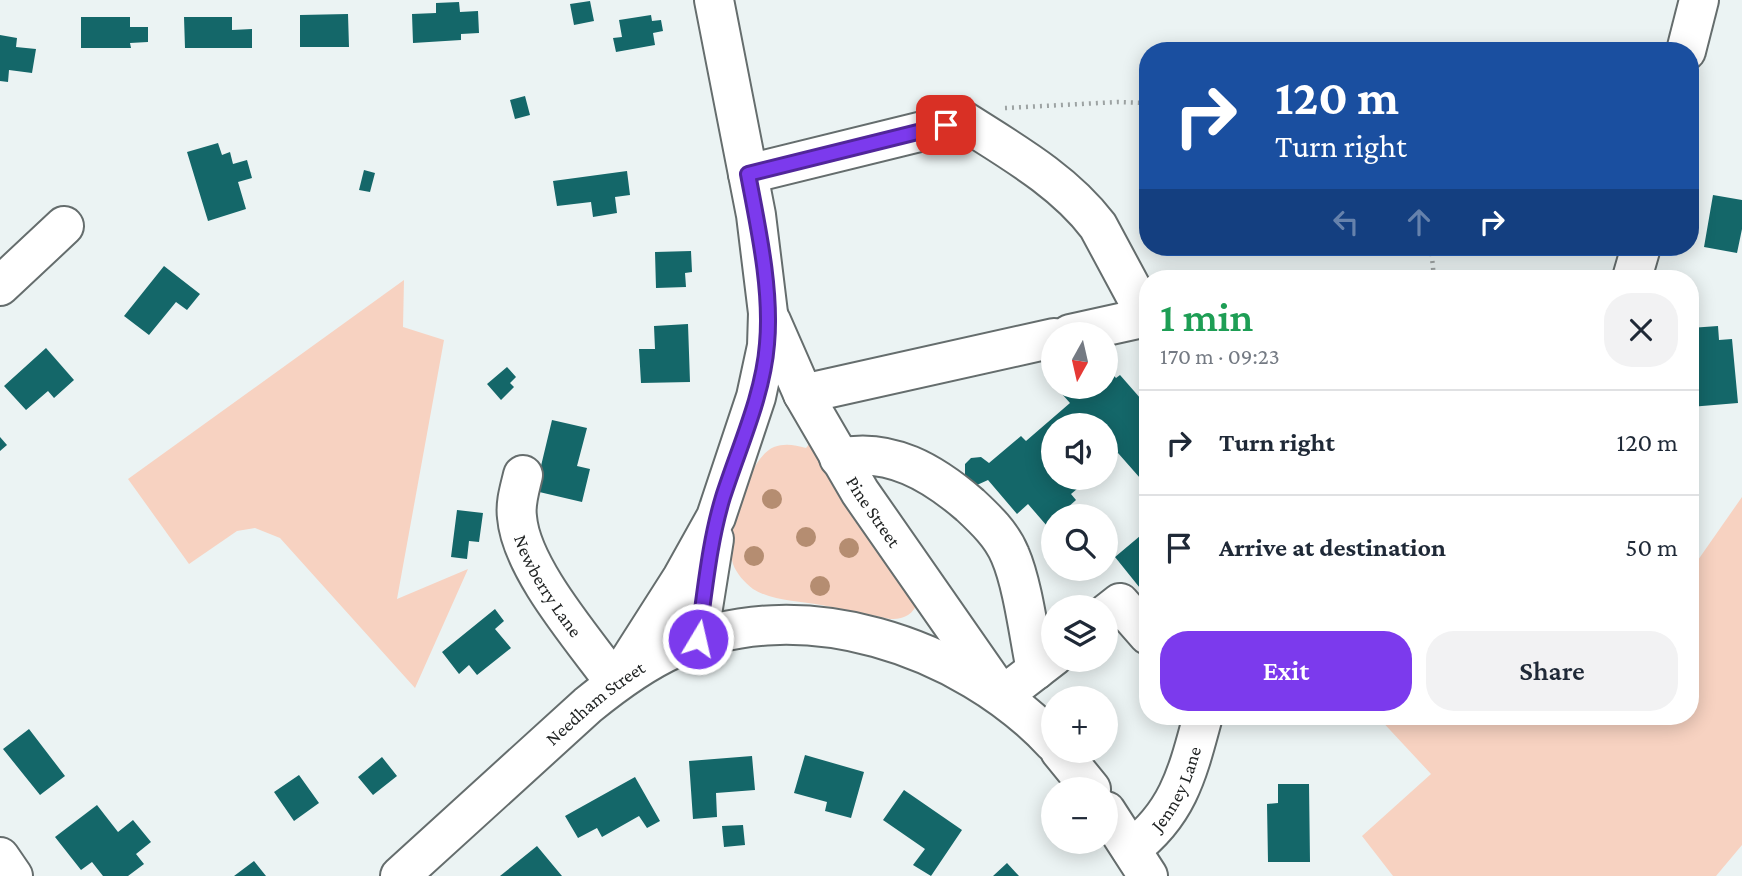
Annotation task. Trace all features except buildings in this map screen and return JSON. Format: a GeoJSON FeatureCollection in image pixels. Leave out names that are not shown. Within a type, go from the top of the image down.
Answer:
{"type":"FeatureCollection","features":[{"type":"Feature","properties":{"kind":"street","name":"Pine Street"},"geometry":{"type":"LineString","coordinates":[[615,683],[708,533],[723,499],[761,379],[767,346],[768,313],[760,247],[713,0]]}},
{"type":"Feature","properties":{"kind":"street"},"geometry":{"type":"LineString","coordinates":[[1688,42],[1699,0]]}},
{"type":"Feature","properties":{"kind":"street"},"geometry":{"type":"LineString","coordinates":[[748,174],[964,121],[1059,187],[1089,214],[1139,303]]}},
{"type":"Feature","properties":{"kind":"street"},"geometry":{"type":"LineString","coordinates":[[0,286],[64,226]]}},
{"type":"Feature","properties":{"kind":"street","name":"Pine Street"},"geometry":{"type":"LineString","coordinates":[[768,313],[803,394],[839,458],[874,514],[1002,696]]}},
{"type":"Feature","properties":{"kind":"street"},"geometry":{"type":"LineString","coordinates":[[1118,324],[1139,320]]}},
{"type":"Feature","properties":{"kind":"street"},"geometry":{"type":"LineString","coordinates":[[803,394],[1041,341]]}},
{"type":"Feature","properties":{"kind":"street"},"geometry":{"type":"LineString","coordinates":[[839,458],[878,456],[912,465],[946,485],[992,527],[1010,554],[1041,653]]}},
{"type":"Feature","properties":{"kind":"street","name":"Newberry Lane"},"geometry":{"type":"LineString","coordinates":[[523,475],[516,516],[528,556],[561,608],[615,683]]}},
{"type":"Feature","properties":{"kind":"street","name":"Pine Street"},"geometry":{"type":"LineString","coordinates":[[698,639],[723,499]]}},
{"type":"Feature","properties":{"kind":"street"},"geometry":{"type":"LineString","coordinates":[[1118,605],[1120,603],[1139,625]]}},
{"type":"Feature","properties":{"kind":"street","name":"Needham Street"},"geometry":{"type":"LineString","coordinates":[[400,876],[615,683],[652,659],[698,639],[759,625],[839,630],[877,639],[933,658],[1002,696],[1041,731]]}},
{"type":"Feature","properties":{"kind":"street"},"geometry":{"type":"LineString","coordinates":[[1002,696],[1041,665]]}},
{"type":"Feature","properties":{"kind":"street","name":"Jenney Lane"},"geometry":{"type":"LineString","coordinates":[[1140,863],[1155,829],[1174,803],[1188,771],[1201,725]]}},
{"type":"Feature","properties":{"kind":"street"},"geometry":{"type":"LineString","coordinates":[[1070,763],[1081,777]]}},
{"type":"Feature","properties":{"kind":"street"},"geometry":{"type":"LineString","coordinates":[[1118,829],[1140,863]]}},
{"type":"Feature","properties":{"kind":"street"},"geometry":{"type":"LineString","coordinates":[[0,857],[13,876]]}},
{"type":"Feature","properties":{"kind":"path"},"geometry":{"type":"LineString","coordinates":[[964,121],[1000,108],[1139,103]]}},
{"type":"Feature","properties":{"kind":"shaded area"},"geometry":{"type":"Polygon","coordinates":[[[404,280],[403,327],[444,340],[397,599],[468,569],[415,688],[280,538],[255,528],[237,531],[189,564],[128,479],[404,280]]]}},
{"type":"Feature","properties":{"kind":"shaded area"},"geometry":{"type":"Polygon","coordinates":[[[810,443],[917,602],[907,616],[890,619],[777,598],[753,589],[736,571],[731,552],[735,518],[740,499],[755,466],[764,454],[774,447],[790,445],[806,448],[810,443]]]}},
{"type":"Feature","properties":{"kind":"shaded area"},"geometry":{"type":"Polygon","coordinates":[[[1742,497],[1742,845],[1716,876],[1393,876],[1362,836],[1431,774],[1385,725],[1699,725],[1699,559],[1742,497]]]}},
{"type":"Feature","properties":{"kind":"route"},"geometry":{"type":"LineString","coordinates":[[698,639],[717,523],[761,379],[767,346],[768,313],[748,174],[946,125]]}}]}
